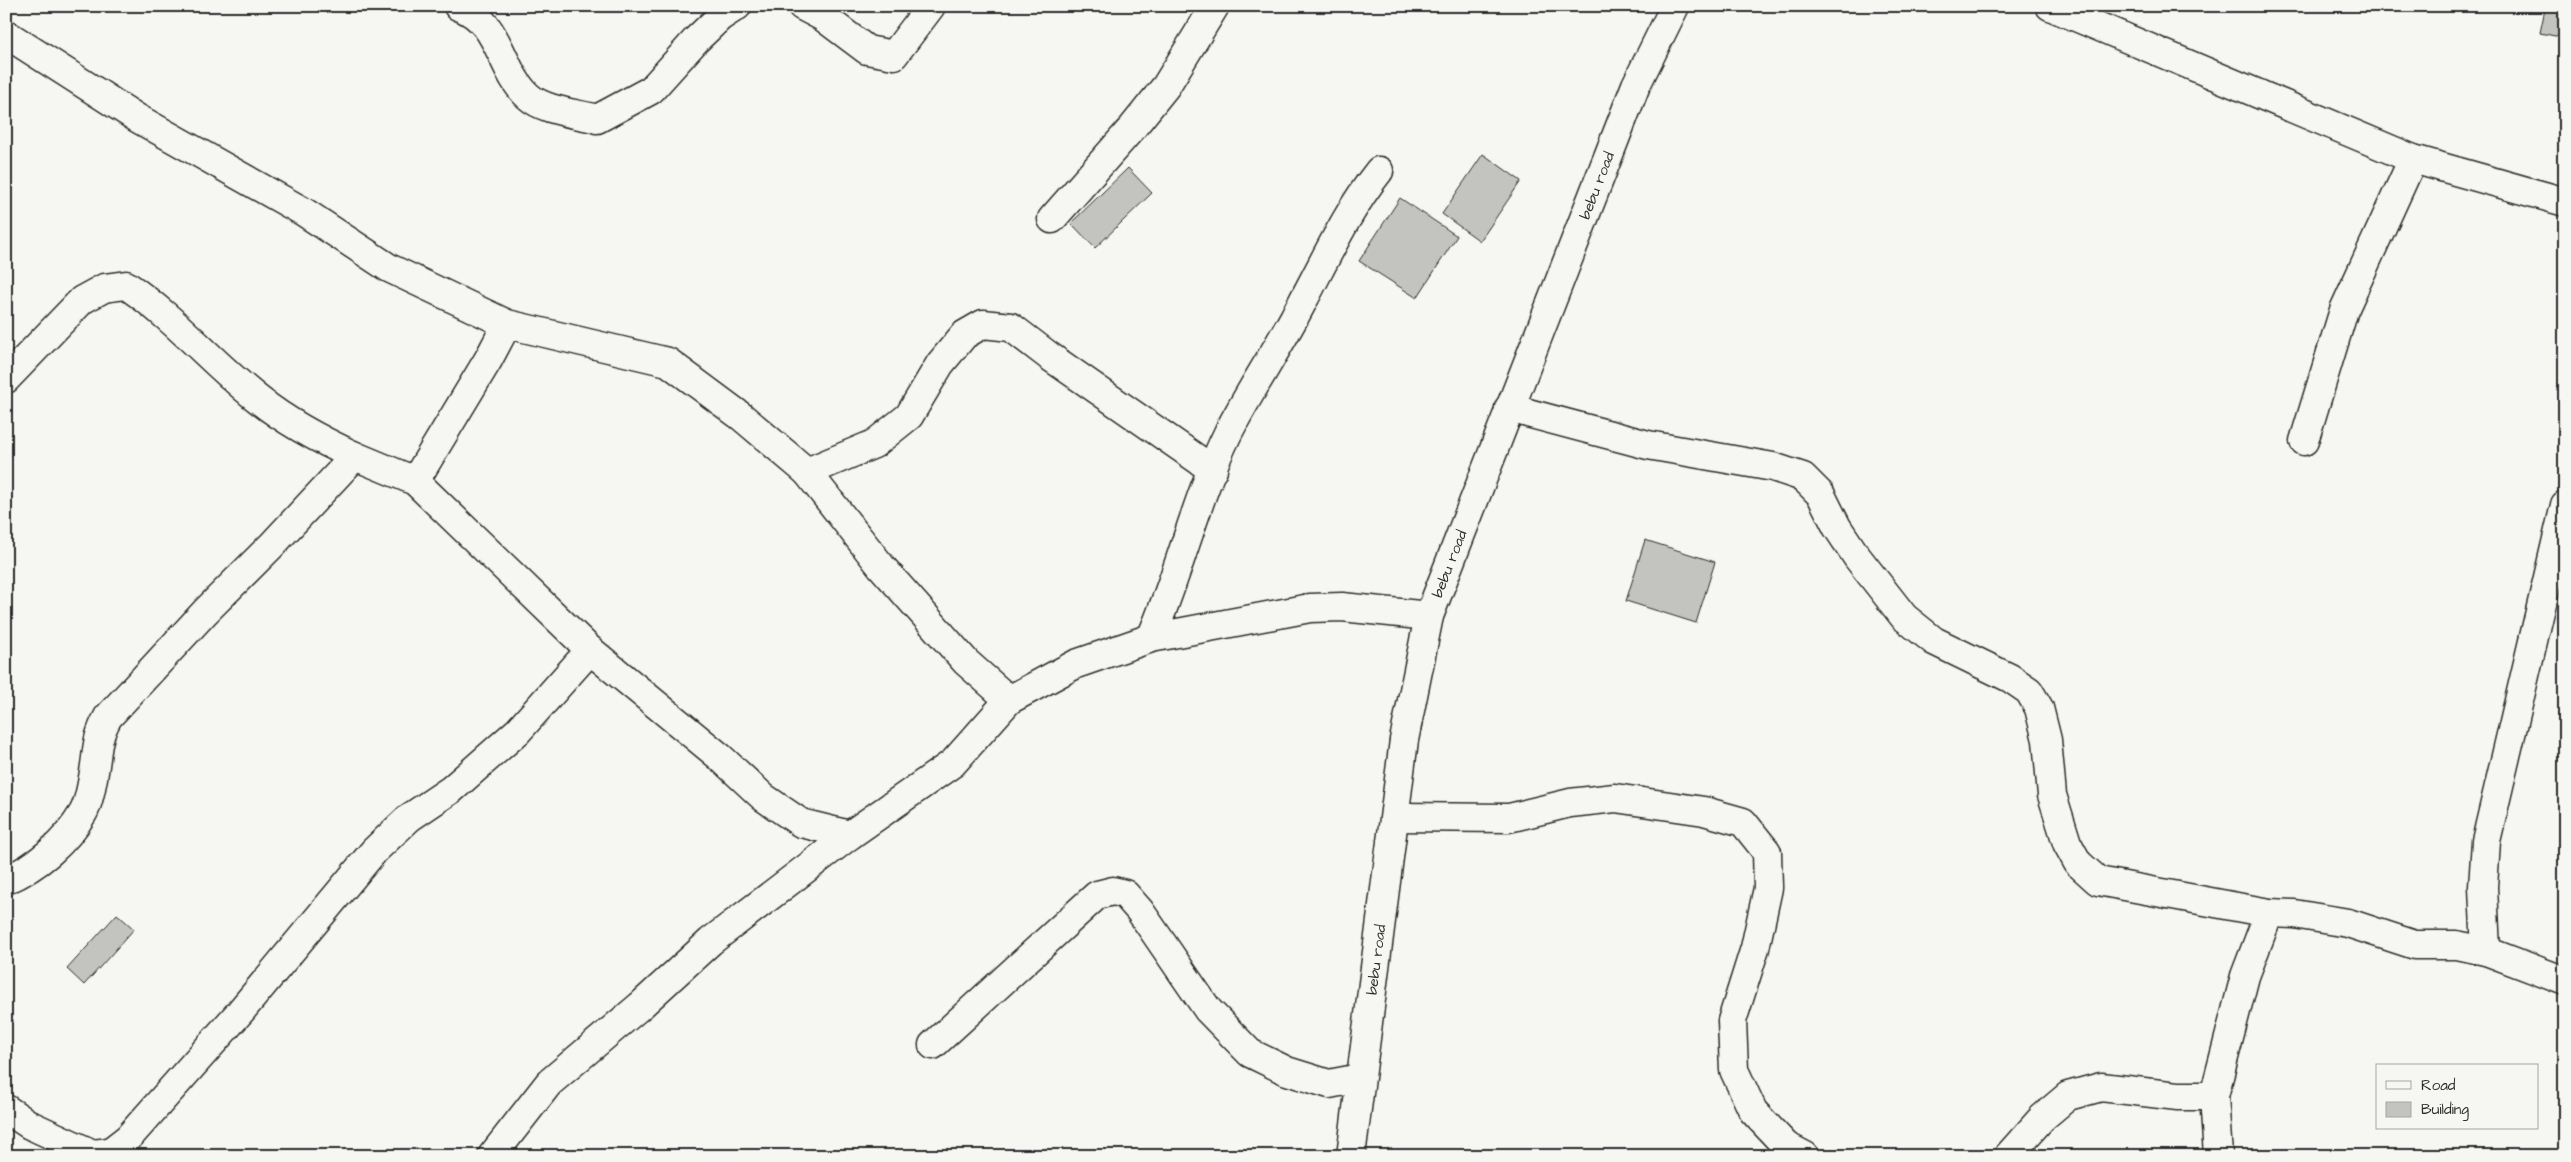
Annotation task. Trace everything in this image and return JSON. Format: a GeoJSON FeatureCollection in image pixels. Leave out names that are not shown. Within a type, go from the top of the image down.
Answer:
{"type":"FeatureCollection","features":[{"type":"Feature","properties":{"kind":"street"},"geometry":{"type":"LineString","coordinates":[[458,6],[468,10],[483,21],[518,84],[528,96],[541,104],[597,119],[651,90],[696,40],[720,17],[738,6]]}},
{"type":"Feature","properties":{"kind":"street"},"geometry":{"type":"LineString","coordinates":[[802,6],[822,17],[867,50],[894,55],[931,6]]}},
{"type":"Feature","properties":{"kind":"street"},"geometry":{"type":"LineString","coordinates":[[1052,219],[1133,127],[1166,86],[1215,6]]}},
{"type":"Feature","properties":{"kind":"street","name":"bebu road"},"geometry":{"type":"LineString","coordinates":[[1351,1156],[1396,817],[1404,740],[1428,616],[1636,85],[1675,6]]}},
{"type":"Feature","properties":{"kind":"street"},"geometry":{"type":"LineString","coordinates":[[2050,6],[2413,159],[2565,202]]}},
{"type":"Feature","properties":{"kind":"street"},"geometry":{"type":"LineString","coordinates":[[6,34],[137,118],[304,212],[389,268],[507,324],[668,362],[742,416],[807,472],[881,566],[966,662],[1009,700]]}},
{"type":"Feature","properties":{"kind":"street"},"geometry":{"type":"LineString","coordinates":[[2304,441],[2344,310],[2413,159]]}},
{"type":"Feature","properties":{"kind":"street"},"geometry":{"type":"LineString","coordinates":[[1151,638],[1168,600],[1213,470],[1228,433],[1283,339],[1358,198],[1379,171]]}},
{"type":"Feature","properties":{"kind":"street"},"geometry":{"type":"LineString","coordinates":[[6,379],[82,300],[104,288],[126,285],[150,301],[260,401],[323,441],[415,481],[590,650],[720,757],[763,797],[800,823],[850,835]]}},
{"type":"Feature","properties":{"kind":"street"},"geometry":{"type":"LineString","coordinates":[[415,481],[488,360],[507,324]]}},
{"type":"Feature","properties":{"kind":"street"},"geometry":{"type":"LineString","coordinates":[[807,472],[874,444],[909,416],[940,364],[964,335],[984,324],[1012,327],[1213,470]]}},
{"type":"Feature","properties":{"kind":"street"},"geometry":{"type":"LineString","coordinates":[[1509,408],[1648,445],[1773,467],[1803,477],[1821,494],[1837,527],[1856,557],[1904,617],[1934,641],[2010,678],[2029,691],[2039,708],[2047,740],[2052,795],[2067,843],[2078,863],[2098,881],[2269,912],[2348,923],[2415,945],[2456,945],[2486,952],[2565,981]]}},
{"type":"Feature","properties":{"kind":"street"},"geometry":{"type":"LineString","coordinates":[[12,869],[53,849],[84,812],[94,772],[98,735],[108,717],[204,612],[272,546],[312,500],[355,456]]}},
{"type":"Feature","properties":{"kind":"street"},"geometry":{"type":"LineString","coordinates":[[2486,952],[2483,887],[2486,840],[2565,505]]}},
{"type":"Feature","properties":{"kind":"street"},"geometry":{"type":"LineString","coordinates":[[492,1156],[548,1083],[640,1006],[711,941],[850,835],[953,764],[1009,700],[1076,664],[1151,638],[1310,608],[1342,607],[1428,616]]}},
{"type":"Feature","properties":{"kind":"street"},"geometry":{"type":"LineString","coordinates":[[6,1109],[30,1125],[93,1154],[109,1154],[128,1138],[240,1012],[374,851],[409,818],[452,789],[518,732],[590,650]]}},
{"type":"Feature","properties":{"kind":"street"},"geometry":{"type":"LineString","coordinates":[[1396,817],[1509,818],[1570,804],[1615,798],[1704,811],[1743,822],[1767,852],[1768,888],[1755,948],[1732,1021],[1734,1070],[1753,1111],[1786,1146],[1805,1156]]}},
{"type":"Feature","properties":{"kind":"street"},"geometry":{"type":"LineString","coordinates":[[933,1045],[1097,895],[1113,892],[1125,894],[1140,911],[1208,1010],[1250,1053],[1287,1071],[1329,1084],[1360,1078]]}},
{"type":"Feature","properties":{"kind":"street"},"geometry":{"type":"LineString","coordinates":[[2218,1156],[2214,1096],[2245,976],[2269,912]]}},
{"type":"Feature","properties":{"kind":"street"},"geometry":{"type":"LineString","coordinates":[[2008,1156],[2042,1118],[2068,1096],[2101,1087],[2178,1096],[2214,1096]]}},
{"type":"Feature","properties":{"kind":"building"},"geometry":{"type":"Polygon","coordinates":[[[2550,6],[2565,6],[2565,38],[2540,33],[2545,9],[2549,10],[2550,6]]]}},
{"type":"Feature","properties":{"kind":"building"},"geometry":{"type":"Polygon","coordinates":[[[1483,154],[1521,181],[1480,241],[1442,214],[1483,154]]]}},
{"type":"Feature","properties":{"kind":"building"},"geometry":{"type":"Polygon","coordinates":[[[1128,168],[1152,193],[1095,248],[1071,223],[1128,168]]]}},
{"type":"Feature","properties":{"kind":"building"},"geometry":{"type":"Polygon","coordinates":[[[1400,198],[1457,236],[1417,298],[1359,261],[1400,198]]]}},
{"type":"Feature","properties":{"kind":"building"},"geometry":{"type":"Polygon","coordinates":[[[1645,540],[1715,562],[1696,623],[1626,601],[1645,540]]]}},
{"type":"Feature","properties":{"kind":"building"},"geometry":{"type":"Polygon","coordinates":[[[117,914],[134,929],[84,985],[67,969],[117,914]]]}}]}
